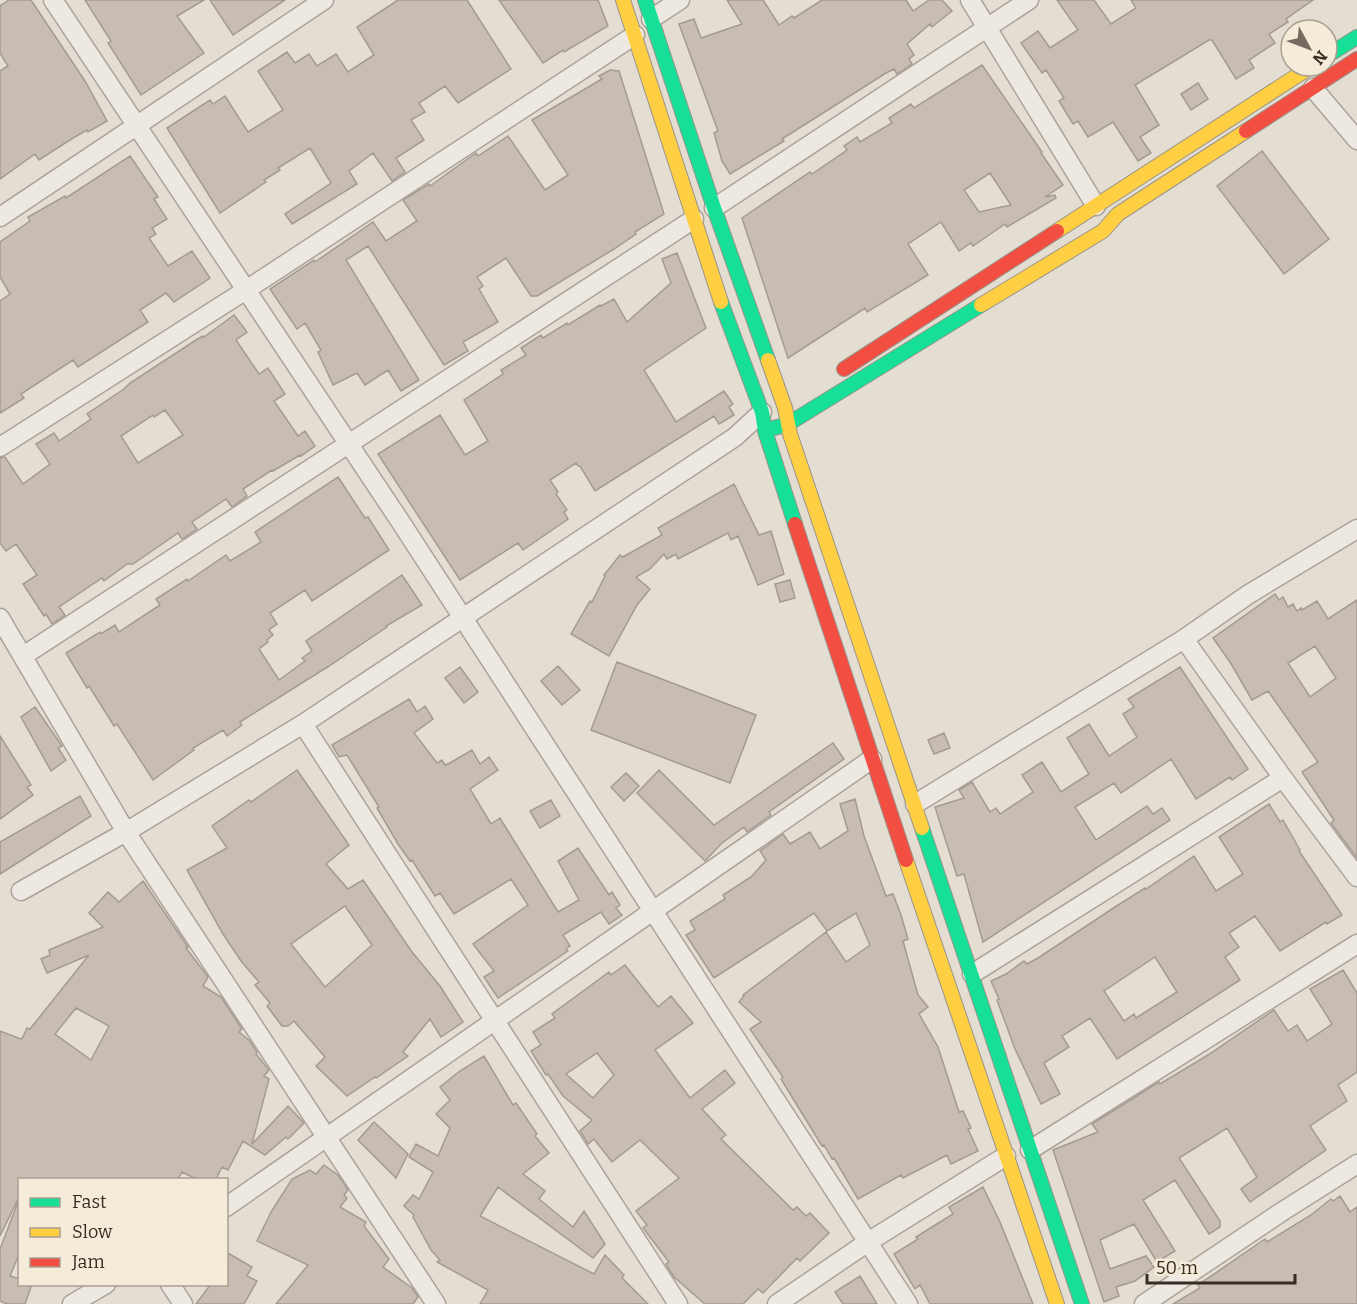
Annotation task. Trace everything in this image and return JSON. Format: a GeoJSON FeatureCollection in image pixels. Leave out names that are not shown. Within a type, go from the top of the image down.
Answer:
{"type":"FeatureCollection","features":[{"type":"Feature","properties":{"kind":"street"},"geometry":{"type":"LineString","coordinates":[[53,0],[138,124],[349,444],[908,1304]]}},
{"type":"Feature","properties":{"kind":"street"},"geometry":{"type":"LineString","coordinates":[[0,217],[324,0]]}},
{"type":"Feature","properties":{"kind":"street"},"geometry":{"type":"LineString","coordinates":[[623,0],[694,219],[762,412],[765,431],[872,759],[1057,1304]]}},
{"type":"Feature","properties":{"kind":"street"},"geometry":{"type":"LineString","coordinates":[[645,0],[714,208],[790,404],[788,424],[790,434],[1082,1304]]}},
{"type":"Feature","properties":{"kind":"street"},"geometry":{"type":"LineString","coordinates":[[651,19],[680,0]]}},
{"type":"Feature","properties":{"kind":"street"},"geometry":{"type":"LineString","coordinates":[[970,0],[1096,206]]}},
{"type":"Feature","properties":{"kind":"street"},"geometry":{"type":"LineString","coordinates":[[714,208],[1029,0]]}},
{"type":"Feature","properties":{"kind":"street"},"geometry":{"type":"LineString","coordinates":[[0,447],[246,290],[634,35]]}},
{"type":"Feature","properties":{"kind":"street"},"geometry":{"type":"LineString","coordinates":[[1339,49],[1357,37]]}},
{"type":"Feature","properties":{"kind":"street"},"geometry":{"type":"LineString","coordinates":[[735,437],[788,424],[1103,231],[1119,214],[1357,59]]}},
{"type":"Feature","properties":{"kind":"street"},"geometry":{"type":"LineString","coordinates":[[836,375],[1293,78]]}},
{"type":"Feature","properties":{"kind":"street"},"geometry":{"type":"LineString","coordinates":[[1313,88],[1357,140]]}},
{"type":"Feature","properties":{"kind":"street"},"geometry":{"type":"LineString","coordinates":[[23,656],[694,219]]}},
{"type":"Feature","properties":{"kind":"street"},"geometry":{"type":"LineString","coordinates":[[21,891],[126,832],[303,724],[735,437],[762,412],[790,404]]}},
{"type":"Feature","properties":{"kind":"street"},"geometry":{"type":"LineString","coordinates":[[915,804],[1184,639],[1249,594],[1357,529]]}},
{"type":"Feature","properties":{"kind":"street"},"geometry":{"type":"LineString","coordinates":[[0,618],[126,832],[436,1304]]}},
{"type":"Feature","properties":{"kind":"street"},"geometry":{"type":"LineString","coordinates":[[1184,639],[1357,877]]}},
{"type":"Feature","properties":{"kind":"street"},"geometry":{"type":"LineString","coordinates":[[303,724],[678,1304]]}},
{"type":"Feature","properties":{"kind":"street"},"geometry":{"type":"LineString","coordinates":[[228,1206],[872,759]]}},
{"type":"Feature","properties":{"kind":"street"},"geometry":{"type":"LineString","coordinates":[[972,974],[1283,778]]}},
{"type":"Feature","properties":{"kind":"street"},"geometry":{"type":"LineString","coordinates":[[1030,1150],[1357,944]]}},
{"type":"Feature","properties":{"kind":"street"},"geometry":{"type":"LineString","coordinates":[[777,1304],[868,1242],[1006,1155]]}},
{"type":"Feature","properties":{"kind":"street"},"geometry":{"type":"LineString","coordinates":[[1144,1304],[1357,1164]]}},
{"type":"Feature","properties":{"kind":"street"},"geometry":{"type":"LineString","coordinates":[[72,1304],[103,1286]]}},
{"type":"Feature","properties":{"kind":"street"},"geometry":{"type":"LineString","coordinates":[[171,1286],[183,1304]]}},
{"type":"Feature","properties":{"kind":"building"},"geometry":{"type":"Polygon","coordinates":[[[9,0],[31,0],[85,81],[107,121],[73,138],[39,160],[35,154],[0,179],[0,71],[8,66],[0,53],[0,6],[9,0]]]}},
{"type":"Feature","properties":{"kind":"building"},"geometry":{"type":"Polygon","coordinates":[[[85,0],[204,0],[177,16],[204,53],[141,95],[108,43],[111,41],[85,0]]]}},
{"type":"Feature","properties":{"kind":"building"},"geometry":{"type":"Polygon","coordinates":[[[210,0],[285,0],[233,35],[210,0]]]}},
{"type":"Feature","properties":{"kind":"building"},"geometry":{"type":"Polygon","coordinates":[[[398,0],[467,0],[511,69],[458,103],[445,86],[419,103],[425,112],[411,120],[424,140],[396,158],[405,172],[392,181],[373,153],[349,171],[357,184],[292,224],[285,214],[331,183],[310,148],[278,168],[280,170],[264,180],[266,182],[220,213],[167,128],[210,100],[213,104],[225,96],[248,132],[283,110],[258,71],[287,52],[295,63],[309,54],[317,66],[336,54],[348,72],[374,55],[357,27],[398,0]]]}},
{"type":"Feature","properties":{"kind":"building"},"geometry":{"type":"Polygon","coordinates":[[[499,0],[598,0],[608,26],[543,63],[499,0]]]}},
{"type":"Feature","properties":{"kind":"building"},"geometry":{"type":"Polygon","coordinates":[[[727,0],[763,0],[779,25],[822,0],[906,0],[913,11],[929,0],[942,0],[952,11],[932,27],[930,24],[907,44],[914,55],[909,59],[912,64],[897,74],[894,69],[886,73],[730,174],[722,161],[714,133],[718,131],[679,24],[694,19],[701,38],[742,24],[727,0]]]}},
{"type":"Feature","properties":{"kind":"building"},"geometry":{"type":"Polygon","coordinates":[[[1057,0],[1094,0],[1111,24],[1136,8],[1131,0],[1313,0],[1287,18],[1279,18],[1279,28],[1269,34],[1275,43],[1249,60],[1254,68],[1236,79],[1212,40],[1209,40],[1135,85],[1159,125],[1140,137],[1151,153],[1138,161],[1113,122],[1088,137],[1078,121],[1073,124],[1059,101],[1064,98],[1046,70],[1042,73],[1021,43],[1038,31],[1050,48],[1078,30],[1057,0]]]}},
{"type":"Feature","properties":{"kind":"building"},"geometry":{"type":"Polygon","coordinates":[[[982,65],[1063,185],[1045,197],[1055,195],[1056,198],[1007,227],[1005,224],[973,246],[971,243],[959,251],[941,222],[908,244],[928,275],[867,312],[865,308],[788,358],[742,218],[847,150],[844,146],[857,137],[860,142],[892,123],[889,118],[911,104],[914,108],[982,65]],[[990,173],[964,190],[979,212],[1011,205],[990,173]]]}},
{"type":"Feature","properties":{"kind":"building"},"geometry":{"type":"Polygon","coordinates":[[[610,70],[619,71],[664,214],[635,232],[636,234],[614,249],[537,296],[531,296],[506,258],[477,277],[483,286],[479,289],[498,322],[463,342],[468,351],[444,365],[368,246],[346,260],[419,380],[401,391],[388,370],[365,385],[357,373],[333,385],[318,352],[321,350],[305,323],[297,329],[270,289],[314,260],[315,262],[373,222],[386,241],[417,221],[403,200],[429,184],[430,186],[476,153],[478,156],[508,136],[545,190],[568,175],[532,120],[602,79],[599,76],[610,70]]]}},
{"type":"Feature","properties":{"kind":"building"},"geometry":{"type":"Polygon","coordinates":[[[1198,83],[1208,99],[1191,110],[1181,94],[1198,83]]]}},
{"type":"Feature","properties":{"kind":"building"},"geometry":{"type":"Polygon","coordinates":[[[1262,151],[1329,239],[1284,274],[1217,186],[1262,151]]]}},
{"type":"Feature","properties":{"kind":"building"},"geometry":{"type":"Polygon","coordinates":[[[130,156],[158,197],[154,199],[167,219],[152,228],[156,234],[149,238],[168,266],[192,251],[210,278],[174,302],[166,293],[140,310],[148,322],[78,367],[73,360],[21,394],[24,398],[0,413],[0,301],[10,294],[0,277],[0,242],[30,221],[28,217],[65,196],[66,198],[130,156]]]}},
{"type":"Feature","properties":{"kind":"building"},"geometry":{"type":"Polygon","coordinates":[[[677,253],[706,328],[644,370],[676,422],[724,391],[733,404],[729,407],[734,415],[719,424],[714,416],[595,491],[576,463],[550,480],[567,510],[564,512],[568,519],[523,550],[518,543],[460,580],[378,454],[440,415],[465,455],[488,441],[464,400],[503,374],[501,370],[526,355],[521,348],[541,335],[543,338],[567,323],[568,325],[600,305],[614,299],[627,322],[671,283],[662,259],[677,253]]]}},
{"type":"Feature","properties":{"kind":"building"},"geometry":{"type":"Polygon","coordinates":[[[234,315],[247,332],[236,340],[259,374],[268,368],[285,394],[274,401],[298,436],[305,431],[315,446],[243,489],[247,496],[232,507],[226,499],[192,522],[197,529],[182,539],[178,533],[133,564],[127,564],[104,581],[102,578],[59,607],[65,615],[52,624],[23,584],[37,575],[16,544],[6,551],[0,543],[0,458],[5,457],[23,484],[50,464],[36,444],[54,433],[59,441],[91,419],[87,414],[130,383],[204,337],[234,315]],[[165,410],[154,417],[153,415],[121,436],[138,463],[183,435],[165,410]]]}},
{"type":"Feature","properties":{"kind":"building"},"geometry":{"type":"Polygon","coordinates":[[[338,477],[389,550],[312,601],[305,590],[270,613],[277,624],[269,630],[273,635],[267,640],[268,642],[259,649],[279,680],[305,661],[302,658],[312,651],[306,641],[402,575],[422,605],[386,626],[329,666],[240,722],[242,725],[227,736],[223,730],[193,748],[194,750],[153,780],[117,724],[114,726],[89,686],[87,688],[66,653],[115,625],[119,632],[160,605],[156,599],[187,579],[188,581],[226,555],[230,561],[261,542],[255,532],[338,477]]]}},
{"type":"Feature","properties":{"kind":"building"},"geometry":{"type":"Polygon","coordinates":[[[734,484],[759,535],[771,531],[784,574],[758,585],[738,536],[731,540],[728,533],[678,559],[676,554],[667,559],[664,554],[650,569],[636,577],[650,589],[637,605],[609,656],[571,634],[590,601],[592,602],[604,575],[620,555],[623,557],[662,535],[658,528],[734,484]]]}},
{"type":"Feature","properties":{"kind":"building"},"geometry":{"type":"Polygon","coordinates":[[[790,580],[795,598],[780,602],[775,584],[790,580]]]}},
{"type":"Feature","properties":{"kind":"building"},"geometry":{"type":"Polygon","coordinates":[[[1275,594],[1279,600],[1283,597],[1288,607],[1293,604],[1297,611],[1317,601],[1328,619],[1357,600],[1357,858],[1331,823],[1334,820],[1302,772],[1318,762],[1268,691],[1252,700],[1213,638],[1275,594]],[[1315,646],[1288,663],[1310,697],[1336,678],[1315,646]]]}},
{"type":"Feature","properties":{"kind":"building"},"geometry":{"type":"Polygon","coordinates":[[[617,662],[756,715],[730,783],[591,730],[617,662]]]}},
{"type":"Feature","properties":{"kind":"building"},"geometry":{"type":"Polygon","coordinates":[[[558,666],[580,690],[562,705],[541,681],[558,666]]]}},
{"type":"Feature","properties":{"kind":"building"},"geometry":{"type":"Polygon","coordinates":[[[460,667],[478,692],[464,703],[445,678],[460,667]]]}},
{"type":"Feature","properties":{"kind":"building"},"geometry":{"type":"Polygon","coordinates":[[[1180,667],[1248,769],[1232,780],[1230,777],[1196,799],[1171,759],[1121,793],[1114,783],[1075,807],[1096,840],[1147,806],[1153,814],[1162,808],[1170,820],[983,942],[964,874],[957,876],[935,807],[964,798],[959,790],[972,782],[990,812],[996,808],[1000,814],[1033,792],[1022,775],[1042,762],[1061,792],[1089,774],[1067,738],[1089,724],[1109,756],[1137,737],[1123,714],[1134,707],[1128,699],[1180,667]]]}},
{"type":"Feature","properties":{"kind":"building"},"geometry":{"type":"Polygon","coordinates":[[[409,699],[417,712],[425,706],[433,719],[414,733],[437,763],[442,760],[445,765],[472,750],[480,764],[489,757],[498,770],[470,789],[491,824],[500,818],[558,912],[579,900],[558,861],[578,848],[609,895],[612,892],[620,905],[616,908],[622,915],[609,924],[601,912],[563,935],[570,946],[566,949],[568,951],[498,998],[484,977],[494,971],[473,944],[528,905],[511,879],[454,914],[440,893],[435,896],[412,860],[410,861],[398,844],[377,808],[379,807],[347,755],[339,757],[332,745],[409,699]]]}},
{"type":"Feature","properties":{"kind":"building"},"geometry":{"type":"Polygon","coordinates":[[[35,707],[62,746],[58,748],[66,760],[51,771],[21,717],[35,707]]]}},
{"type":"Feature","properties":{"kind":"building"},"geometry":{"type":"Polygon","coordinates":[[[944,733],[950,748],[934,754],[928,740],[944,733]]]}},
{"type":"Feature","properties":{"kind":"building"},"geometry":{"type":"Polygon","coordinates":[[[0,736],[31,785],[27,787],[33,795],[0,819],[0,736]]]}},
{"type":"Feature","properties":{"kind":"building"},"geometry":{"type":"Polygon","coordinates":[[[833,743],[844,759],[769,812],[771,815],[747,832],[744,827],[722,843],[705,861],[637,793],[659,770],[714,825],[833,743]]]}},
{"type":"Feature","properties":{"kind":"building"},"geometry":{"type":"Polygon","coordinates":[[[297,770],[349,845],[326,864],[348,889],[363,880],[412,952],[440,986],[463,1022],[441,1037],[430,1019],[403,1052],[408,1056],[347,1096],[316,1066],[325,1057],[294,1021],[288,1026],[282,1026],[267,1006],[270,1003],[255,985],[259,982],[223,934],[187,870],[227,848],[212,826],[249,800],[251,802],[297,770]],[[345,906],[291,944],[325,987],[372,945],[345,906]]]}},
{"type":"Feature","properties":{"kind":"building"},"geometry":{"type":"Polygon","coordinates":[[[626,773],[639,786],[624,801],[611,787],[626,773]]]}},
{"type":"Feature","properties":{"kind":"building"},"geometry":{"type":"Polygon","coordinates":[[[80,796],[91,816],[0,874],[0,842],[80,796]]]}},
{"type":"Feature","properties":{"kind":"building"},"geometry":{"type":"Polygon","coordinates":[[[855,799],[864,836],[886,896],[893,894],[901,915],[908,939],[903,941],[918,995],[928,1007],[919,1014],[938,1047],[959,1112],[963,1111],[978,1151],[951,1164],[947,1155],[903,1178],[901,1175],[858,1199],[834,1158],[832,1159],[824,1145],[822,1146],[781,1079],[783,1077],[750,1029],[761,1022],[739,1002],[743,995],[826,932],[846,962],[870,945],[856,913],[827,931],[814,913],[714,978],[686,935],[695,930],[690,921],[725,899],[723,895],[751,877],[766,860],[760,851],[783,834],[790,844],[810,832],[820,849],[848,831],[840,804],[855,799]]]}},
{"type":"Feature","properties":{"kind":"building"},"geometry":{"type":"Polygon","coordinates":[[[551,800],[560,816],[540,828],[530,811],[551,800]]]}},
{"type":"Feature","properties":{"kind":"building"},"geometry":{"type":"Polygon","coordinates":[[[1269,804],[1280,822],[1283,820],[1299,851],[1342,915],[1327,924],[1326,922],[1280,951],[1255,916],[1229,933],[1239,947],[1225,957],[1240,980],[1117,1059],[1090,1018],[1062,1036],[1069,1047],[1044,1063],[1060,1094],[1041,1104],[1015,1049],[991,981],[1024,961],[1027,964],[1038,958],[1194,856],[1216,891],[1243,874],[1219,837],[1269,804]],[[1155,957],[1104,991],[1124,1021],[1134,1014],[1136,1018],[1177,992],[1155,957]]]}},
{"type":"Feature","properties":{"kind":"building"},"geometry":{"type":"Polygon","coordinates":[[[143,881],[188,947],[186,948],[208,977],[203,986],[221,997],[242,1029],[239,1032],[249,1040],[256,1054],[269,1070],[264,1076],[269,1079],[252,1144],[288,1106],[304,1123],[288,1139],[286,1137],[265,1155],[243,1141],[228,1170],[222,1167],[216,1178],[194,1178],[182,1172],[179,1178],[18,1178],[18,1199],[0,1236],[0,1031],[21,1039],[27,1028],[30,1029],[89,955],[47,973],[41,959],[50,955],[49,950],[103,927],[89,913],[108,892],[119,902],[143,881]],[[76,1008],[55,1034],[91,1060],[109,1026],[76,1008]]]}},
{"type":"Feature","properties":{"kind":"building"},"geometry":{"type":"Polygon","coordinates":[[[625,965],[658,1007],[671,996],[693,1023],[655,1050],[690,1098],[725,1070],[735,1083],[702,1109],[726,1135],[721,1139],[793,1210],[797,1207],[806,1216],[810,1213],[829,1233],[800,1261],[797,1258],[763,1293],[758,1289],[743,1304],[705,1304],[674,1277],[666,1264],[669,1262],[643,1228],[647,1225],[636,1211],[679,1178],[640,1140],[612,1162],[594,1139],[588,1144],[580,1131],[592,1120],[563,1096],[531,1051],[541,1045],[533,1032],[555,1018],[552,1014],[609,972],[611,975],[625,965]],[[597,1053],[566,1074],[593,1098],[614,1075],[597,1053]]]}},
{"type":"Feature","properties":{"kind":"building"},"geometry":{"type":"Polygon","coordinates":[[[1343,970],[1357,993],[1357,1072],[1338,1085],[1347,1101],[1310,1126],[1326,1150],[1250,1202],[1241,1189],[1257,1177],[1227,1128],[1179,1158],[1220,1221],[1220,1227],[1209,1234],[1175,1180],[1143,1200],[1175,1251],[1157,1262],[1134,1224],[1100,1240],[1110,1269],[1146,1256],[1154,1267],[1135,1281],[1116,1287],[1119,1296],[1104,1302],[1053,1150],[1098,1132],[1092,1124],[1159,1082],[1160,1084],[1208,1055],[1274,1010],[1288,1031],[1297,1025],[1307,1041],[1332,1024],[1310,989],[1343,970]]]}},
{"type":"Feature","properties":{"kind":"building"},"geometry":{"type":"Polygon","coordinates":[[[484,1056],[513,1105],[516,1103],[537,1134],[535,1136],[549,1153],[523,1174],[545,1191],[539,1199],[573,1227],[584,1211],[605,1244],[593,1258],[498,1187],[480,1216],[594,1274],[605,1255],[624,1275],[622,1278],[648,1304],[480,1304],[488,1290],[437,1262],[440,1260],[431,1250],[414,1215],[404,1206],[413,1195],[419,1199],[433,1172],[409,1157],[416,1144],[438,1156],[450,1128],[436,1114],[450,1100],[440,1087],[484,1056]]]}},
{"type":"Feature","properties":{"kind":"building"},"geometry":{"type":"Polygon","coordinates":[[[374,1122],[408,1154],[396,1178],[358,1140],[374,1122]]]}},
{"type":"Feature","properties":{"kind":"building"},"geometry":{"type":"Polygon","coordinates":[[[324,1165],[338,1175],[348,1190],[344,1195],[347,1198],[340,1207],[366,1222],[364,1226],[389,1259],[383,1267],[412,1288],[418,1297],[413,1304],[276,1304],[308,1265],[257,1241],[271,1212],[292,1179],[310,1170],[316,1174],[324,1165]]]}},
{"type":"Feature","properties":{"kind":"building"},"geometry":{"type":"Polygon","coordinates":[[[983,1187],[1000,1222],[1033,1304],[930,1304],[920,1285],[915,1289],[894,1254],[953,1214],[949,1207],[983,1187]]]}},
{"type":"Feature","properties":{"kind":"building"},"geometry":{"type":"Polygon","coordinates":[[[1340,1196],[1350,1212],[1357,1207],[1357,1304],[1173,1304],[1200,1288],[1198,1285],[1265,1239],[1267,1242],[1311,1215],[1331,1199],[1333,1201],[1340,1196]]]}},
{"type":"Feature","properties":{"kind":"building"},"geometry":{"type":"Polygon","coordinates":[[[18,1202],[18,1257],[10,1276],[18,1278],[18,1286],[31,1286],[25,1304],[7,1304],[0,1301],[0,1249],[18,1202]]]}},
{"type":"Feature","properties":{"kind":"building"},"geometry":{"type":"Polygon","coordinates":[[[228,1253],[252,1267],[247,1276],[257,1281],[244,1304],[196,1304],[210,1286],[228,1286],[228,1253]]]}},
{"type":"Feature","properties":{"kind":"building"},"geometry":{"type":"Polygon","coordinates":[[[860,1276],[877,1304],[843,1304],[835,1292],[860,1276]]]}},
{"type":"Feature","properties":{"kind":"traffic: fast"},"geometry":{"type":"LineString","coordinates":[[645,0],[714,208],[768,360]]}},
{"type":"Feature","properties":{"kind":"traffic: fast"},"geometry":{"type":"LineString","coordinates":[[1339,48],[1357,37]]}},
{"type":"Feature","properties":{"kind":"traffic: fast"},"geometry":{"type":"LineString","coordinates":[[721,302],[762,412],[765,431],[795,524]]}},
{"type":"Feature","properties":{"kind":"traffic: fast"},"geometry":{"type":"LineString","coordinates":[[774,428],[788,424],[981,305]]}},
{"type":"Feature","properties":{"kind":"traffic: fast"},"geometry":{"type":"LineString","coordinates":[[922,828],[1082,1304]]}},
{"type":"Feature","properties":{"kind":"traffic: slow"},"geometry":{"type":"LineString","coordinates":[[623,0],[721,302]]}},
{"type":"Feature","properties":{"kind":"traffic: slow"},"geometry":{"type":"LineString","coordinates":[[1057,231],[1293,78]]}},
{"type":"Feature","properties":{"kind":"traffic: slow"},"geometry":{"type":"LineString","coordinates":[[981,305],[1103,231],[1118,214],[1246,131]]}},
{"type":"Feature","properties":{"kind":"traffic: slow"},"geometry":{"type":"LineString","coordinates":[[768,360],[785,408],[790,434],[922,828]]}},
{"type":"Feature","properties":{"kind":"traffic: slow"},"geometry":{"type":"LineString","coordinates":[[906,860],[1057,1304]]}},
{"type":"Feature","properties":{"kind":"traffic: jam"},"geometry":{"type":"LineString","coordinates":[[1246,131],[1357,59]]}},
{"type":"Feature","properties":{"kind":"traffic: jam"},"geometry":{"type":"LineString","coordinates":[[844,369],[1057,231]]}},
{"type":"Feature","properties":{"kind":"traffic: jam"},"geometry":{"type":"LineString","coordinates":[[795,524],[906,860]]}}]}
